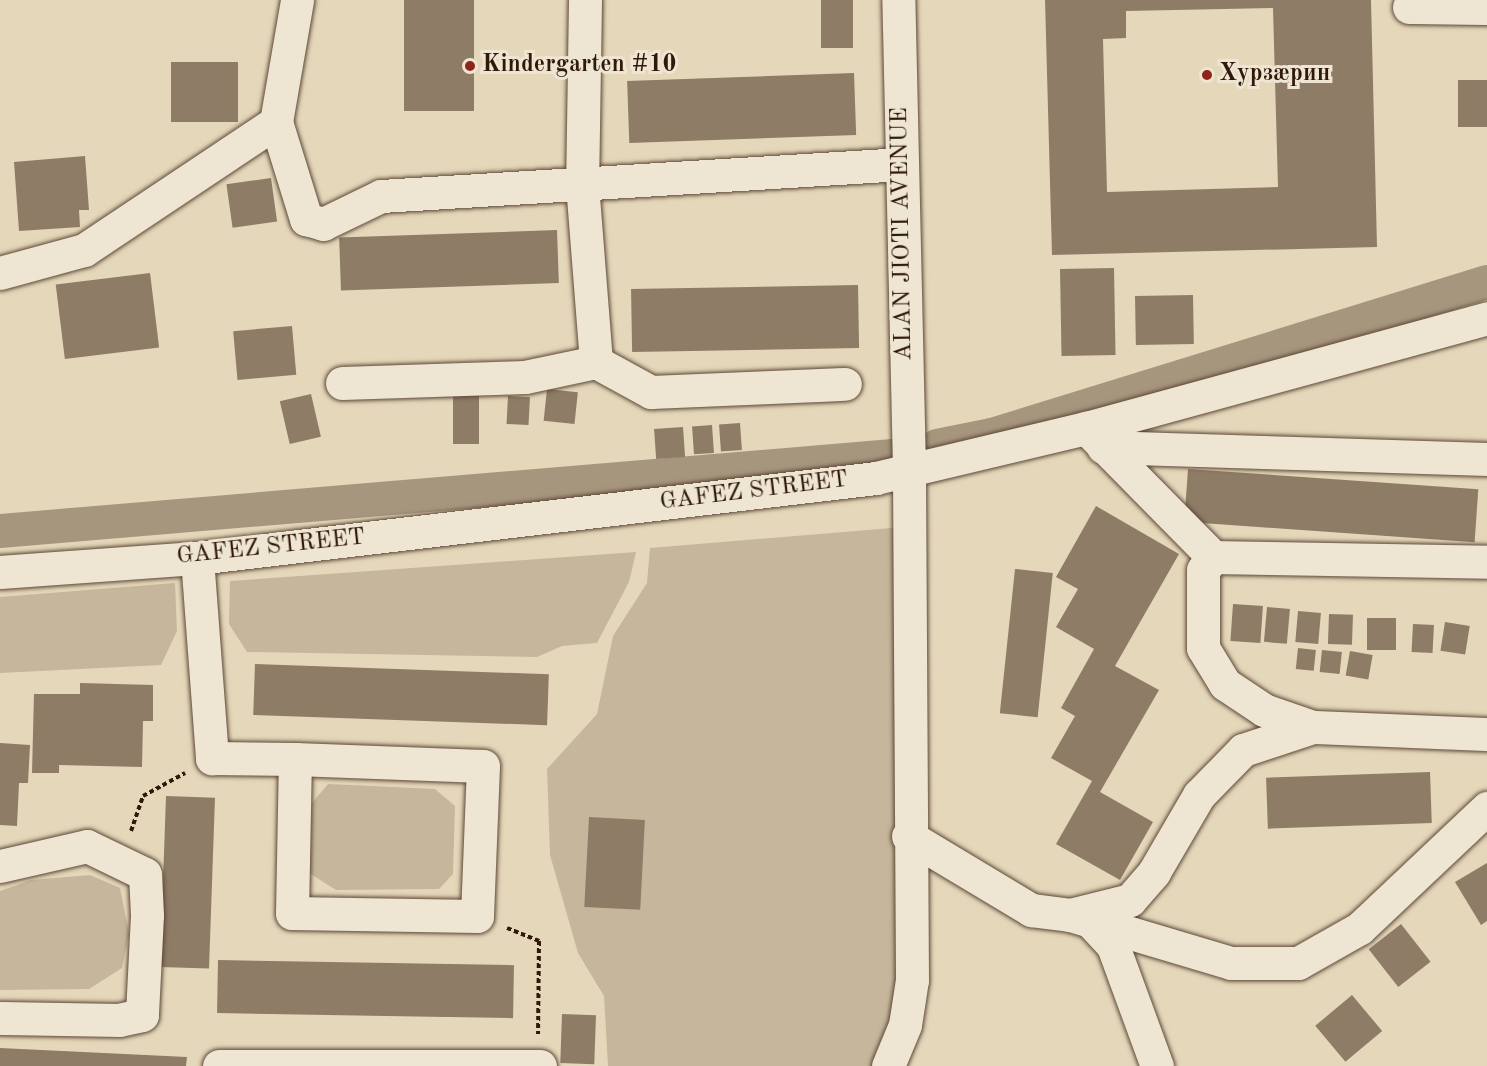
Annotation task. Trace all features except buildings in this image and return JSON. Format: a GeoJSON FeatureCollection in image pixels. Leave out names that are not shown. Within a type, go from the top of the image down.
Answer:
{"type":"FeatureCollection","features":[{"type":"Feature","properties":{"kind":"street"},"geometry":{"type":"LineString","coordinates":[[297,0],[276,122],[306,219],[322,224],[381,196],[902,164]]}},
{"type":"Feature","properties":{"kind":"street"},"geometry":{"type":"LineString","coordinates":[[585,0],[582,184],[596,362]]}},
{"type":"Feature","properties":{"kind":"street","name":"ALAN JIOTI AVENUE"},"geometry":{"type":"LineString","coordinates":[[898,0],[909,468]]}},
{"type":"Feature","properties":{"kind":"street"},"geometry":{"type":"LineString","coordinates":[[1408,7],[1487,8]]}},
{"type":"Feature","properties":{"kind":"street"},"geometry":{"type":"LineString","coordinates":[[0,273],[84,250],[276,122]]}},
{"type":"Feature","properties":{"kind":"street"},"geometry":{"type":"LineString","coordinates":[[1095,438],[1487,318]]}},
{"type":"Feature","properties":{"kind":"street"},"geometry":{"type":"LineString","coordinates":[[342,382],[525,377],[596,362],[651,392],[845,384]]}},
{"type":"Feature","properties":{"kind":"street"},"geometry":{"type":"LineString","coordinates":[[1095,438],[1487,459]]}},
{"type":"Feature","properties":{"kind":"street"},"geometry":{"type":"LineString","coordinates":[[1095,438],[1213,557],[1487,562]]}},
{"type":"Feature","properties":{"kind":"street","name":"GAFEZ STREET"},"geometry":{"type":"LineString","coordinates":[[0,572],[197,558],[876,478],[909,468],[1095,438]]}},
{"type":"Feature","properties":{"kind":"street"},"geometry":{"type":"LineString","coordinates":[[888,1066],[905,1025],[912,980],[908,836],[909,468]]}},
{"type":"Feature","properties":{"kind":"street"},"geometry":{"type":"LineString","coordinates":[[1213,557],[1203,570],[1203,648],[1225,684],[1264,710],[1313,727],[1487,734]]}},
{"type":"Feature","properties":{"kind":"street"},"geometry":{"type":"LineString","coordinates":[[197,558],[212,759],[295,759],[483,766],[477,916],[292,914],[295,759]]}},
{"type":"Feature","properties":{"kind":"street"},"geometry":{"type":"LineString","coordinates":[[1081,918],[1130,900],[1154,872],[1199,795],[1243,750],[1313,727]]}},
{"type":"Feature","properties":{"kind":"street"},"geometry":{"type":"LineString","coordinates":[[908,836],[1031,910],[1081,918],[1231,963],[1298,963],[1360,928],[1487,808]]}},
{"type":"Feature","properties":{"kind":"street"},"geometry":{"type":"LineString","coordinates":[[0,866],[87,846],[122,860],[145,874],[142,1014],[119,1020],[0,1018]]}},
{"type":"Feature","properties":{"kind":"street"},"geometry":{"type":"LineString","coordinates":[[1081,918],[1117,954],[1157,1066]]}},
{"type":"Feature","properties":{"kind":"street"},"geometry":{"type":"LineString","coordinates":[[219,1066],[539,1065]]}},
{"type":"Feature","properties":{"kind":"path"},"geometry":{"type":"LineString","coordinates":[[122,860],[143,796],[212,759]]}},
{"type":"Feature","properties":{"kind":"path"},"geometry":{"type":"LineString","coordinates":[[477,916],[539,941],[539,1065]]}},
{"type":"Feature","properties":{"kind":"shaded area"},"geometry":{"type":"Polygon","coordinates":[[[904,527],[927,984],[880,1066],[608,1066],[604,996],[578,953],[550,855],[547,769],[597,714],[613,636],[647,583],[650,548],[904,527]]]}},
{"type":"Feature","properties":{"kind":"shaded area"},"geometry":{"type":"Polygon","coordinates":[[[636,552],[629,582],[597,643],[562,646],[537,657],[247,652],[229,624],[230,581],[636,552]]]}},
{"type":"Feature","properties":{"kind":"shaded area"},"geometry":{"type":"Polygon","coordinates":[[[175,583],[177,631],[161,665],[0,673],[0,597],[175,583]]]}},
{"type":"Feature","properties":{"kind":"shaded area"},"geometry":{"type":"Polygon","coordinates":[[[328,784],[435,789],[455,806],[453,874],[439,889],[336,890],[309,873],[312,803],[328,784]]]}},
{"type":"Feature","properties":{"kind":"shaded area"},"geometry":{"type":"Polygon","coordinates":[[[90,875],[120,888],[129,934],[122,968],[89,989],[0,990],[0,891],[31,880],[90,875]]]}},
{"type":"Feature","properties":{"kind":"waterway"},"geometry":{"type":"LineString","coordinates":[[937,446],[992,435],[1487,282]]}},
{"type":"Feature","properties":{"kind":"waterway"},"geometry":{"type":"LineString","coordinates":[[0,531],[893,456]]}},
{"type":"Feature","properties":{"kind":"place","name":"Kindergarten #10"},"geometry":{"type":"Point","coordinates":[470,66]}},
{"type":"Feature","properties":{"kind":"place","name":"Хурзæрин"},"geometry":{"type":"Point","coordinates":[1207,75]}}]}
